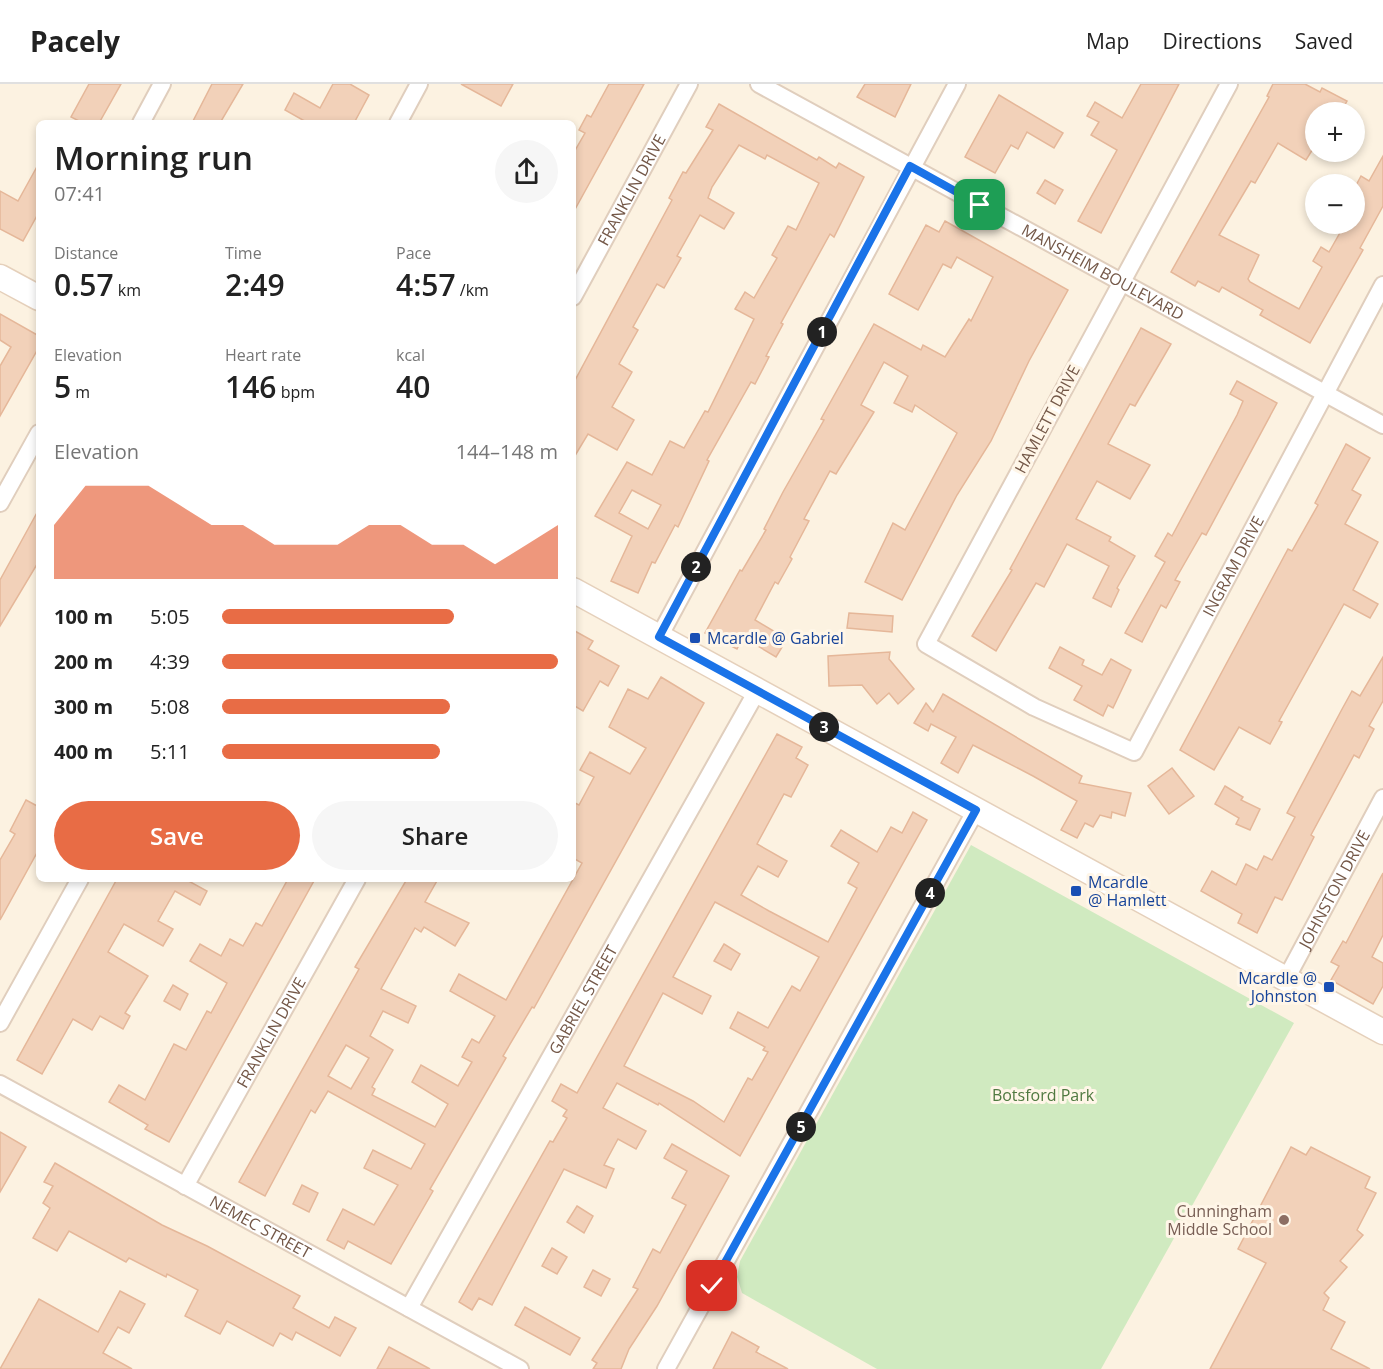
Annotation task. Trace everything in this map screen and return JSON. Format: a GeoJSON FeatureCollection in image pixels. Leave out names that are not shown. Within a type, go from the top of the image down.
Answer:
{"type":"FeatureCollection","features":[{"type":"Feature","properties":{"kind":"main road"},"geometry":{"type":"LineString","coordinates":[[0,277],[36,296]]}},
{"type":"Feature","properties":{"kind":"main road"},"geometry":{"type":"LineString","coordinates":[[576,592],[1383,1032]]}},
{"type":"Feature","properties":{"kind":"street"},"geometry":{"type":"LineString","coordinates":[[143,120],[162,84]]}},
{"type":"Feature","properties":{"kind":"street"},"geometry":{"type":"LineString","coordinates":[[400,120],[419,84]]}},
{"type":"Feature","properties":{"kind":"street","name":"FRANKLIN DRIVE"},"geometry":{"type":"LineString","coordinates":[[576,291],[689,84]]}},
{"type":"Feature","properties":{"kind":"street","name":"MANSHEIM BOULEVARD"},"geometry":{"type":"LineString","coordinates":[[759,84],[1383,425]]}},
{"type":"Feature","properties":{"kind":"street"},"geometry":{"type":"LineString","coordinates":[[659,637],[910,166],[957,84]]}},
{"type":"Feature","properties":{"kind":"street","name":"HAMLETT DRIVE"},"geometry":{"type":"LineString","coordinates":[[1034,707],[926,644],[1120,281],[1229,84]]}},
{"type":"Feature","properties":{"kind":"street","name":"INGRAM DRIVE"},"geometry":{"type":"LineString","coordinates":[[1034,707],[1134,752],[1383,285]]}},
{"type":"Feature","properties":{"kind":"street"},"geometry":{"type":"LineString","coordinates":[[0,503],[36,438]]}},
{"type":"Feature","properties":{"kind":"street","name":"GABRIEL STREET"},"geometry":{"type":"LineString","coordinates":[[409,1308],[757,691]]}},
{"type":"Feature","properties":{"kind":"street","name":"JOHNSTON DRIVE"},"geometry":{"type":"LineString","coordinates":[[1286,979],[1383,798]]}},
{"type":"Feature","properties":{"kind":"street"},"geometry":{"type":"LineString","coordinates":[[666,1369],[976,810]]}},
{"type":"Feature","properties":{"kind":"street"},"geometry":{"type":"LineString","coordinates":[[0,1023],[78,882]]}},
{"type":"Feature","properties":{"kind":"street","name":"FRANKLIN DRIVE"},"geometry":{"type":"LineString","coordinates":[[185,1186],[355,882]]}},
{"type":"Feature","properties":{"kind":"street","name":"NEMEC STREET"},"geometry":{"type":"LineString","coordinates":[[0,1084],[520,1369]]}},
{"type":"Feature","properties":{"kind":"green space","name":"Botsford Park"},"geometry":{"type":"Polygon","coordinates":[[[971,845],[1294,1023],[1101,1369],[877,1369],[742,1293],[737,1277],[740,1261],[971,845]]]}},
{"type":"Feature","properties":{"kind":"building"},"geometry":{"type":"Polygon","coordinates":[[[89,84],[121,84],[101,120],[77,120],[71,117],[89,84]]]}},
{"type":"Feature","properties":{"kind":"building"},"geometry":{"type":"Polygon","coordinates":[[[212,84],[243,84],[222,120],[194,120],[212,84]]]}},
{"type":"Feature","properties":{"kind":"building"},"geometry":{"type":"Polygon","coordinates":[[[333,84],[350,84],[369,95],[356,120],[303,120],[285,110],[294,93],[320,108],[333,84]]]}},
{"type":"Feature","properties":{"kind":"building"},"geometry":{"type":"Polygon","coordinates":[[[461,84],[513,84],[501,106],[461,84]]]}},
{"type":"Feature","properties":{"kind":"building"},"geometry":{"type":"Polygon","coordinates":[[[609,84],[644,84],[576,208],[576,149],[585,133],[579,130],[587,115],[591,117],[609,84]]]}},
{"type":"Feature","properties":{"kind":"building"},"geometry":{"type":"Polygon","coordinates":[[[865,84],[911,84],[895,117],[857,97],[865,84]]]}},
{"type":"Feature","properties":{"kind":"building"},"geometry":{"type":"Polygon","coordinates":[[[1141,84],[1179,84],[1101,233],[1078,221],[1117,150],[1091,135],[1099,122],[1087,116],[1095,102],[1122,118],[1141,84]]]}},
{"type":"Feature","properties":{"kind":"building"},"geometry":{"type":"Polygon","coordinates":[[[1273,84],[1305,84],[1320,92],[1322,88],[1347,101],[1305,102],[1305,159],[1278,143],[1255,183],[1251,181],[1219,235],[1259,255],[1248,279],[1250,282],[1299,309],[1322,267],[1313,261],[1321,247],[1329,252],[1339,234],[1365,234],[1365,178],[1369,181],[1383,156],[1383,206],[1360,248],[1363,250],[1310,343],[1260,315],[1263,310],[1222,287],[1219,292],[1198,281],[1195,286],[1171,272],[1269,97],[1267,96],[1273,84]]]}},
{"type":"Feature","properties":{"kind":"building"},"geometry":{"type":"Polygon","coordinates":[[[999,95],[1063,133],[1054,148],[1027,132],[1018,149],[1011,145],[995,173],[965,157],[999,95]]]}},
{"type":"Feature","properties":{"kind":"building"},"geometry":{"type":"Polygon","coordinates":[[[719,104],[817,160],[819,157],[836,168],[839,163],[864,177],[834,237],[830,234],[781,323],[783,324],[766,356],[769,357],[755,384],[751,382],[707,460],[709,461],[678,527],[675,525],[655,563],[652,562],[638,593],[611,581],[632,536],[595,516],[627,462],[652,475],[670,441],[684,448],[705,411],[708,412],[754,319],[735,309],[745,292],[754,298],[777,258],[772,255],[788,226],[796,230],[819,183],[767,155],[765,159],[739,145],[712,187],[708,198],[734,213],[724,229],[700,215],[677,256],[681,258],[664,288],[657,284],[633,327],[638,330],[619,364],[632,372],[612,407],[634,420],[617,450],[588,434],[576,454],[576,378],[672,200],[669,198],[683,172],[686,173],[713,130],[706,127],[719,104]],[[632,490],[619,513],[648,529],[661,505],[632,490]]]}},
{"type":"Feature","properties":{"kind":"building"},"geometry":{"type":"Polygon","coordinates":[[[36,168],[36,217],[23,241],[0,229],[0,191],[18,201],[36,168]]]}},
{"type":"Feature","properties":{"kind":"building"},"geometry":{"type":"Polygon","coordinates":[[[1045,180],[1063,190],[1055,204],[1037,193],[1045,180]]]}},
{"type":"Feature","properties":{"kind":"building"},"geometry":{"type":"Polygon","coordinates":[[[945,221],[1068,290],[1029,361],[991,441],[957,495],[902,600],[865,582],[893,523],[905,530],[957,433],[915,405],[912,412],[894,403],[908,376],[884,362],[861,405],[874,412],[836,474],[830,471],[804,519],[809,521],[790,557],[792,559],[778,584],[775,582],[755,620],[787,639],[776,657],[743,637],[737,649],[705,633],[740,570],[742,571],[766,530],[764,529],[783,492],[824,420],[821,419],[874,324],[921,350],[923,345],[945,357],[969,319],[971,321],[993,277],[957,257],[951,268],[943,264],[918,310],[889,294],[926,225],[939,232],[945,221]]]}},
{"type":"Feature","properties":{"kind":"building"},"geometry":{"type":"Polygon","coordinates":[[[0,314],[36,334],[36,352],[0,416],[0,366],[11,347],[0,340],[0,314]]]}},
{"type":"Feature","properties":{"kind":"building"},"geometry":{"type":"Polygon","coordinates":[[[1141,328],[1171,344],[1135,406],[1130,404],[1108,444],[1150,465],[1130,499],[1097,481],[1076,519],[1111,537],[1109,541],[1135,556],[1117,588],[1119,590],[1111,607],[1093,598],[1109,566],[1067,544],[1044,587],[1036,583],[996,651],[972,636],[1012,570],[1010,569],[1141,328]]]}},
{"type":"Feature","properties":{"kind":"building"},"geometry":{"type":"Polygon","coordinates":[[[1237,381],[1277,403],[1206,535],[1202,533],[1175,580],[1180,582],[1166,608],[1161,605],[1142,642],[1125,633],[1165,562],[1155,556],[1168,533],[1172,536],[1237,415],[1243,401],[1230,394],[1237,381]]]}},
{"type":"Feature","properties":{"kind":"building"},"geometry":{"type":"Polygon","coordinates":[[[1346,444],[1370,458],[1352,490],[1361,495],[1345,524],[1378,542],[1353,590],[1378,604],[1370,618],[1344,604],[1279,721],[1282,722],[1270,744],[1239,727],[1214,770],[1180,750],[1288,549],[1292,551],[1318,505],[1315,503],[1346,444]]]}},
{"type":"Feature","properties":{"kind":"building"},"geometry":{"type":"Polygon","coordinates":[[[36,514],[36,566],[0,626],[0,580],[36,514]]]}},
{"type":"Feature","properties":{"kind":"building"},"geometry":{"type":"Polygon","coordinates":[[[849,613],[893,616],[892,632],[847,628],[849,613]]]}},
{"type":"Feature","properties":{"kind":"building"},"geometry":{"type":"Polygon","coordinates":[[[576,632],[593,641],[588,649],[619,666],[608,686],[600,681],[583,711],[576,707],[576,632]]]}},
{"type":"Feature","properties":{"kind":"building"},"geometry":{"type":"Polygon","coordinates":[[[1060,647],[1084,660],[1082,665],[1102,675],[1111,659],[1131,670],[1113,708],[1108,705],[1103,716],[1074,700],[1082,686],[1049,668],[1060,647]]]}},
{"type":"Feature","properties":{"kind":"building"},"geometry":{"type":"Polygon","coordinates":[[[890,652],[889,659],[914,689],[898,704],[889,693],[877,704],[862,685],[829,686],[828,656],[890,652]]]}},
{"type":"Feature","properties":{"kind":"building"},"geometry":{"type":"Polygon","coordinates":[[[1383,657],[1383,701],[1369,726],[1374,729],[1359,758],[1354,755],[1311,835],[1314,837],[1282,900],[1275,897],[1257,933],[1238,923],[1242,914],[1201,891],[1212,871],[1236,885],[1246,864],[1257,870],[1264,856],[1272,860],[1295,817],[1287,813],[1341,711],[1352,691],[1360,696],[1383,657]]]}},
{"type":"Feature","properties":{"kind":"building"},"geometry":{"type":"Polygon","coordinates":[[[661,677],[704,703],[534,1008],[532,1007],[503,1056],[506,1058],[430,1189],[433,1191],[391,1264],[348,1241],[344,1249],[327,1240],[343,1209],[374,1225],[398,1185],[364,1168],[373,1150],[411,1169],[425,1144],[328,1091],[315,1113],[311,1110],[265,1196],[239,1182],[359,969],[355,967],[405,882],[436,882],[425,902],[469,923],[455,946],[424,927],[421,932],[415,928],[381,989],[416,1006],[408,1023],[383,1011],[370,1036],[393,1050],[372,1087],[375,1089],[372,1095],[435,1127],[448,1104],[412,1082],[421,1065],[458,1086],[472,1062],[462,1057],[472,1039],[479,1043],[495,1016],[450,991],[459,974],[506,1000],[571,882],[576,882],[576,874],[582,863],[576,860],[576,804],[579,805],[594,777],[580,770],[590,752],[630,774],[646,748],[609,727],[628,689],[648,699],[661,677]],[[346,1045],[328,1076],[351,1089],[369,1058],[346,1045]]]}},
{"type":"Feature","properties":{"kind":"building"},"geometry":{"type":"Polygon","coordinates":[[[943,694],[1082,776],[1079,783],[1131,793],[1125,816],[1112,812],[1111,818],[1100,815],[1093,827],[1085,823],[1077,838],[1061,830],[1077,801],[1033,776],[973,745],[958,773],[941,763],[956,737],[931,724],[928,731],[914,723],[926,703],[933,712],[943,694]]]}},
{"type":"Feature","properties":{"kind":"building"},"geometry":{"type":"Polygon","coordinates":[[[777,734],[802,747],[796,758],[808,765],[791,797],[784,794],[757,844],[787,861],[778,877],[758,866],[741,895],[828,942],[857,888],[848,883],[859,863],[831,846],[841,830],[877,852],[891,827],[902,833],[913,812],[927,820],[740,1156],[659,1103],[658,1105],[617,1083],[603,1108],[646,1131],[636,1149],[618,1139],[604,1165],[614,1169],[606,1188],[564,1169],[492,1305],[479,1298],[472,1310],[459,1302],[550,1141],[553,1142],[567,1118],[563,1116],[567,1110],[552,1101],[561,1084],[577,1093],[777,734]],[[715,902],[673,977],[711,996],[702,1014],[663,993],[624,1066],[693,1101],[724,1122],[748,1078],[752,1080],[768,1052],[763,1050],[765,1047],[730,1028],[738,1012],[768,1028],[792,986],[800,991],[819,957],[715,902]]]}},
{"type":"Feature","properties":{"kind":"building"},"geometry":{"type":"Polygon","coordinates":[[[1172,768],[1194,796],[1169,814],[1148,786],[1172,768]]]}},
{"type":"Feature","properties":{"kind":"building"},"geometry":{"type":"Polygon","coordinates":[[[1225,786],[1243,797],[1241,800],[1260,809],[1250,830],[1236,824],[1239,818],[1215,804],[1225,786]]]}},
{"type":"Feature","properties":{"kind":"building"},"geometry":{"type":"Polygon","coordinates":[[[26,800],[36,805],[36,854],[0,920],[0,860],[15,834],[10,831],[26,800]]]}},
{"type":"Feature","properties":{"kind":"building"},"geometry":{"type":"Polygon","coordinates":[[[1383,873],[1383,935],[1372,957],[1383,963],[1383,986],[1373,1004],[1331,980],[1339,966],[1331,962],[1343,941],[1346,943],[1383,873]]]}},
{"type":"Feature","properties":{"kind":"building"},"geometry":{"type":"Polygon","coordinates":[[[115,882],[190,882],[207,891],[200,905],[175,891],[158,921],[173,929],[163,946],[124,924],[108,952],[148,976],[125,1013],[130,1016],[123,1029],[100,1016],[92,1030],[73,1019],[42,1074],[17,1060],[115,882]]]}},
{"type":"Feature","properties":{"kind":"building"},"geometry":{"type":"Polygon","coordinates":[[[286,882],[313,882],[169,1142],[145,1129],[148,1125],[109,1102],[119,1085],[145,1100],[174,1044],[186,1050],[207,1011],[211,1013],[227,983],[190,961],[200,944],[221,956],[230,939],[243,946],[256,923],[262,926],[286,882]]]}},
{"type":"Feature","properties":{"kind":"building"},"geometry":{"type":"Polygon","coordinates":[[[724,944],[740,954],[731,970],[714,961],[724,944]]]}},
{"type":"Feature","properties":{"kind":"building"},"geometry":{"type":"Polygon","coordinates":[[[173,985],[188,994],[180,1010],[164,1001],[173,985]]]}},
{"type":"Feature","properties":{"kind":"building"},"geometry":{"type":"Polygon","coordinates":[[[0,1132],[26,1147],[0,1192],[0,1132]]]}},
{"type":"Feature","properties":{"kind":"building"},"geometry":{"type":"Polygon","coordinates":[[[672,1144],[729,1176],[657,1306],[629,1349],[621,1369],[593,1369],[597,1363],[592,1360],[638,1289],[633,1287],[653,1249],[660,1253],[686,1205],[672,1198],[687,1171],[664,1158],[672,1144]]]}},
{"type":"Feature","properties":{"kind":"building"},"geometry":{"type":"Polygon","coordinates":[[[1291,1147],[1306,1155],[1311,1147],[1370,1177],[1365,1188],[1376,1193],[1357,1230],[1363,1235],[1340,1261],[1347,1267],[1324,1293],[1329,1298],[1323,1310],[1345,1322],[1331,1349],[1370,1369],[1210,1369],[1266,1263],[1238,1249],[1291,1147]]]}},
{"type":"Feature","properties":{"kind":"building"},"geometry":{"type":"Polygon","coordinates":[[[55,1163],[162,1225],[207,1246],[300,1296],[293,1308],[329,1328],[335,1317],[356,1328],[340,1356],[296,1332],[292,1340],[280,1333],[273,1346],[227,1321],[220,1334],[185,1316],[198,1290],[167,1274],[166,1277],[129,1258],[126,1262],[69,1231],[57,1251],[33,1238],[50,1208],[43,1203],[53,1186],[44,1182],[55,1163]]]}},
{"type":"Feature","properties":{"kind":"building"},"geometry":{"type":"Polygon","coordinates":[[[302,1185],[318,1193],[309,1212],[293,1204],[302,1185]]]}},
{"type":"Feature","properties":{"kind":"building"},"geometry":{"type":"Polygon","coordinates":[[[577,1206],[593,1216],[584,1233],[567,1222],[577,1206]]]}},
{"type":"Feature","properties":{"kind":"building"},"geometry":{"type":"Polygon","coordinates":[[[552,1248],[567,1257],[557,1274],[542,1266],[552,1248]]]}},
{"type":"Feature","properties":{"kind":"building"},"geometry":{"type":"Polygon","coordinates":[[[593,1270],[610,1279],[601,1296],[584,1287],[593,1270]]]}},
{"type":"Feature","properties":{"kind":"building"},"geometry":{"type":"Polygon","coordinates":[[[120,1291],[145,1304],[129,1333],[118,1327],[103,1353],[132,1369],[0,1369],[39,1299],[98,1332],[120,1291]]]}},
{"type":"Feature","properties":{"kind":"building"},"geometry":{"type":"Polygon","coordinates":[[[525,1307],[580,1338],[570,1355],[515,1325],[525,1307]]]}},
{"type":"Feature","properties":{"kind":"building"},"geometry":{"type":"Polygon","coordinates":[[[732,1332],[759,1347],[756,1352],[788,1369],[713,1369],[732,1332]]]}},
{"type":"Feature","properties":{"kind":"building"},"geometry":{"type":"Polygon","coordinates":[[[389,1347],[430,1369],[377,1369],[389,1347]]]}},
{"type":"Feature","properties":{"kind":"place","name":"Mcardle @ Gabriel"},"geometry":{"type":"Point","coordinates":[695,638]}},
{"type":"Feature","properties":{"kind":"place","name":"Mcardle @ Hamlett"},"geometry":{"type":"Point","coordinates":[1076,891]}},
{"type":"Feature","properties":{"kind":"place","name":"Mcardle @ Johnston"},"geometry":{"type":"Point","coordinates":[1329,987]}},
{"type":"Feature","properties":{"kind":"place","name":"Cunningham Middle School"},"geometry":{"type":"Point","coordinates":[1284,1220]}},
{"type":"Feature","properties":{"kind":"route"},"geometry":{"type":"LineString","coordinates":[[712,1286],[976,810],[659,637],[910,166],[980,205]]}}]}
